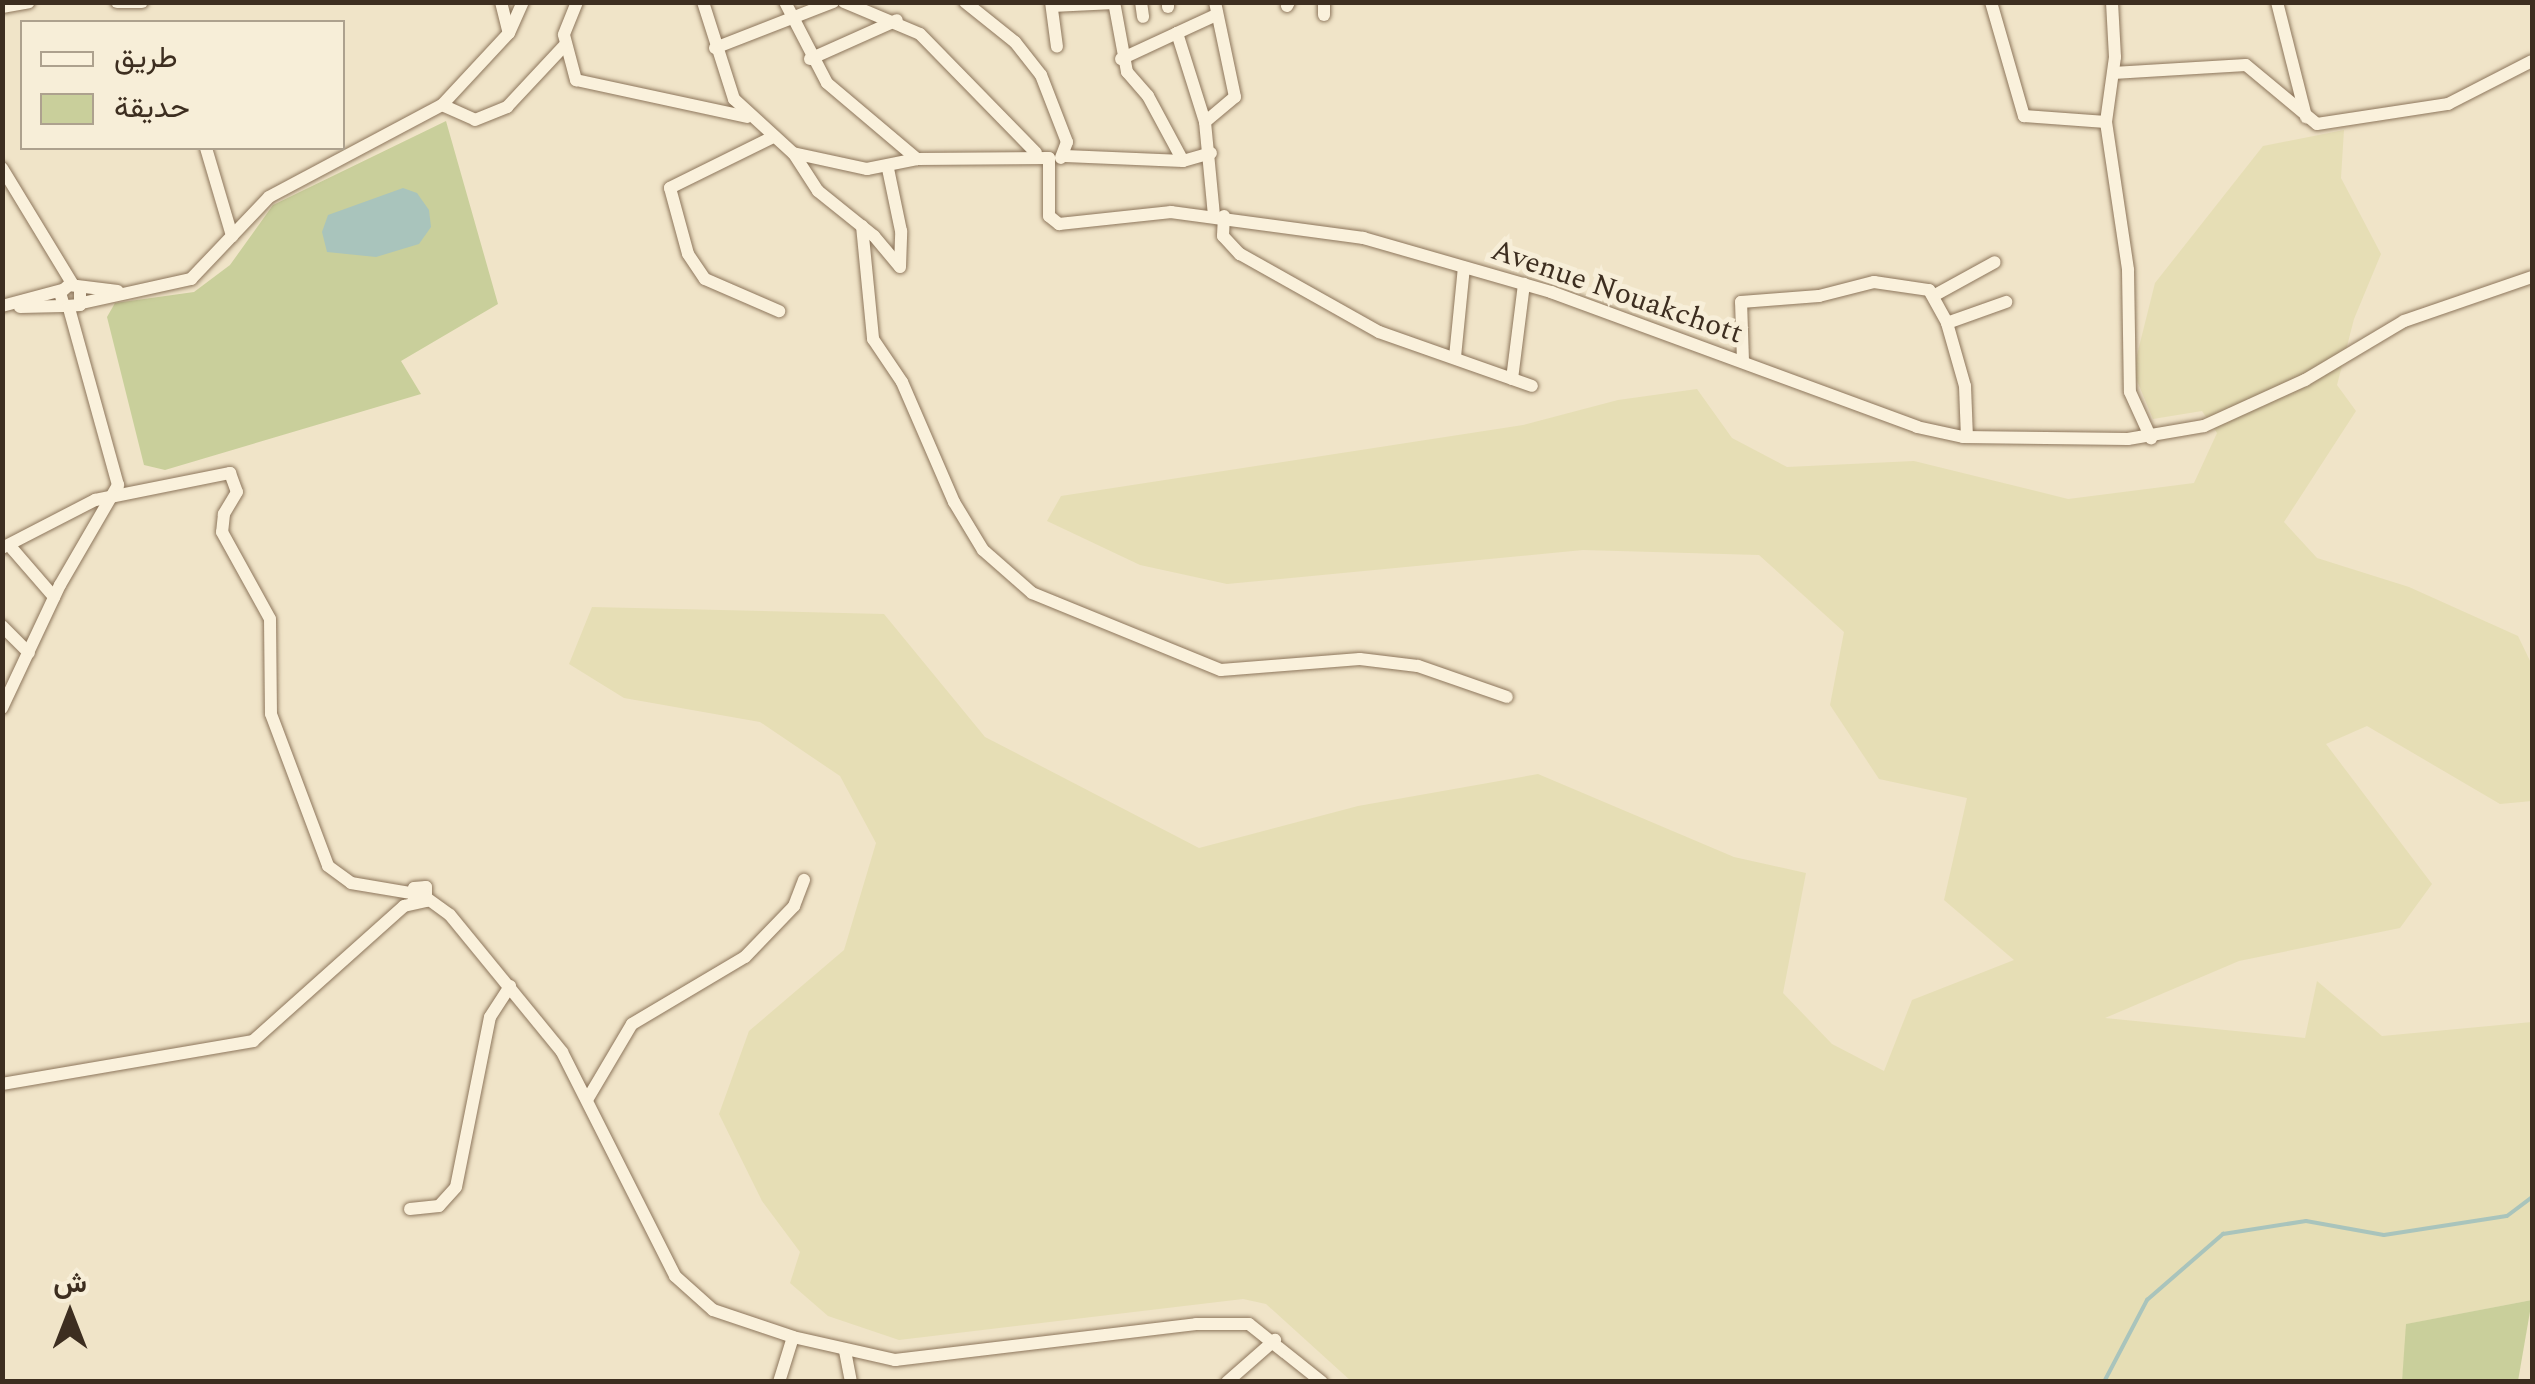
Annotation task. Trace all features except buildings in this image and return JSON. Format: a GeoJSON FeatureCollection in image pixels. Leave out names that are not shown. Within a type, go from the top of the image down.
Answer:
{"type":"FeatureCollection","features":[{"type":"Feature","properties":{"kind":"street"},"geometry":{"type":"LineString","coordinates":[[2,8],[28,2]]}},
{"type":"Feature","properties":{"kind":"street"},"geometry":{"type":"LineString","coordinates":[[117,2],[142,2]]}},
{"type":"Feature","properties":{"kind":"street"},"geometry":{"type":"LineString","coordinates":[[501,2],[509,33]]}},
{"type":"Feature","properties":{"kind":"street"},"geometry":{"type":"LineString","coordinates":[[2,306],[140,293],[191,279],[269,196],[442,104],[509,33],[523,2]]}},
{"type":"Feature","properties":{"kind":"street"},"geometry":{"type":"LineString","coordinates":[[442,104],[475,120],[507,107],[565,45],[577,2]]}},
{"type":"Feature","properties":{"kind":"street"},"geometry":{"type":"LineString","coordinates":[[785,2],[810,59],[827,83],[916,158]]}},
{"type":"Feature","properties":{"kind":"street"},"geometry":{"type":"LineString","coordinates":[[715,48],[833,2]]}},
{"type":"Feature","properties":{"kind":"street"},"geometry":{"type":"LineString","coordinates":[[844,2],[879,9],[920,34],[1036,153]]}},
{"type":"Feature","properties":{"kind":"street"},"geometry":{"type":"LineString","coordinates":[[1991,2],[2024,116],[2106,122]]}},
{"type":"Feature","properties":{"kind":"street"},"geometry":{"type":"LineString","coordinates":[[2112,2],[2112,73],[2106,122],[2128,270],[2130,392],[2150,438]]}},
{"type":"Feature","properties":{"kind":"street"},"geometry":{"type":"LineString","coordinates":[[2277,2],[2306,119]]}},
{"type":"Feature","properties":{"kind":"street"},"geometry":{"type":"LineString","coordinates":[[1057,47],[1052,4],[1114,3],[1121,59],[1183,161]]}},
{"type":"Feature","properties":{"kind":"street"},"geometry":{"type":"LineString","coordinates":[[709,4],[715,48],[747,117]]}},
{"type":"Feature","properties":{"kind":"street"},"geometry":{"type":"LineString","coordinates":[[973,5],[1015,42],[1041,75],[1064,132],[1058,159]]}},
{"type":"Feature","properties":{"kind":"street"},"geometry":{"type":"LineString","coordinates":[[1121,59],[1216,9],[1235,97],[1205,122]]}},
{"type":"Feature","properties":{"kind":"street"},"geometry":{"type":"LineString","coordinates":[[810,59],[897,20]]}},
{"type":"Feature","properties":{"kind":"street"},"geometry":{"type":"LineString","coordinates":[[1177,32],[1205,122],[1223,236],[1240,254],[1380,332],[1532,386]]}},
{"type":"Feature","properties":{"kind":"street"},"geometry":{"type":"LineString","coordinates":[[565,45],[576,80],[747,117],[794,153],[818,192],[862,226],[902,266],[888,170]]}},
{"type":"Feature","properties":{"kind":"street"},"geometry":{"type":"LineString","coordinates":[[2112,73],[2246,65],[2306,119],[2317,124],[2448,104],[2532,61]]}},
{"type":"Feature","properties":{"kind":"street"},"geometry":{"type":"LineString","coordinates":[[773,137],[670,188],[688,254],[706,279],[779,311]]}},
{"type":"Feature","properties":{"kind":"street"},"geometry":{"type":"LineString","coordinates":[[207,150],[232,236]]}},
{"type":"Feature","properties":{"kind":"street"},"geometry":{"type":"LineString","coordinates":[[794,153],[839,166],[888,170],[916,158],[1036,153],[1058,159],[1183,161],[1211,153]]}},
{"type":"Feature","properties":{"kind":"street","name":"Avenue Nouakchott"},"geometry":{"type":"LineString","coordinates":[[1058,159],[1048,206],[1059,224],[1145,212],[1219,216],[1363,238],[1524,284],[1917,427],[1967,437],[2150,438],[2204,426],[2305,380],[2404,320],[2532,277]]}},
{"type":"Feature","properties":{"kind":"street"},"geometry":{"type":"LineString","coordinates":[[2,168],[72,297],[118,475],[114,498],[54,597],[2,708]]}},
{"type":"Feature","properties":{"kind":"street"},"geometry":{"type":"LineString","coordinates":[[862,226],[873,338],[902,382],[954,502],[983,550],[1032,593],[1221,670],[1360,658],[1418,666],[1506,697]]}},
{"type":"Feature","properties":{"kind":"street"},"geometry":{"type":"LineString","coordinates":[[1743,361],[1741,302],[1819,296],[1874,282],[1935,295],[1994,262]]}},
{"type":"Feature","properties":{"kind":"street"},"geometry":{"type":"LineString","coordinates":[[1454,357],[1464,267]]}},
{"type":"Feature","properties":{"kind":"street"},"geometry":{"type":"LineString","coordinates":[[1512,379],[1524,284]]}},
{"type":"Feature","properties":{"kind":"street"},"geometry":{"type":"LineString","coordinates":[[1935,295],[1965,386],[1967,437]]}},
{"type":"Feature","properties":{"kind":"street"},"geometry":{"type":"LineString","coordinates":[[1947,323],[2006,302]]}},
{"type":"Feature","properties":{"kind":"street"},"geometry":{"type":"LineString","coordinates":[[54,597],[6,546],[96,500],[197,475],[230,473],[237,492],[224,514],[222,532],[270,619],[271,714],[328,866],[350,883],[418,898],[510,986],[562,1052],[683,1288],[713,1310],[845,1350],[914,1360],[1229,1322],[1260,1328],[1322,1382]]}},
{"type":"Feature","properties":{"kind":"street"},"geometry":{"type":"LineString","coordinates":[[2,626],[30,653]]}},
{"type":"Feature","properties":{"kind":"street"},"geometry":{"type":"LineString","coordinates":[[587,1100],[632,1024],[745,956],[794,906],[804,880]]}},
{"type":"Feature","properties":{"kind":"street"},"geometry":{"type":"LineString","coordinates":[[2,1084],[243,1045],[265,1035],[418,898]]}},
{"type":"Feature","properties":{"kind":"street"},"geometry":{"type":"LineString","coordinates":[[410,1209],[440,1206],[456,1187],[490,1017],[510,986]]}},
{"type":"Feature","properties":{"kind":"street"},"geometry":{"type":"LineString","coordinates":[[778,1382],[793,1337]]}},
{"type":"Feature","properties":{"kind":"street"},"geometry":{"type":"LineString","coordinates":[[1227,1382],[1242,1375],[1275,1340]]}},
{"type":"Feature","properties":{"kind":"street"},"geometry":{"type":"LineString","coordinates":[[845,1350],[851,1382]]}},
{"type":"Feature","properties":{"kind":"shaded area"},"geometry":{"type":"Polygon","coordinates":[[[2344,130],[2341,178],[2381,254],[2354,319],[2337,385],[2356,411],[2284,522],[2317,558],[2409,587],[2518,636],[2532,665],[2532,801],[2500,804],[2367,726],[2326,744],[2432,884],[2400,928],[2239,961],[2105,1018],[2305,1038],[2317,981],[2382,1036],[2532,1022],[2532,1300],[2407,1324],[2402,1382],[1351,1381],[1266,1304],[1243,1299],[899,1340],[828,1316],[790,1283],[800,1252],[762,1201],[719,1114],[749,1031],[844,950],[876,843],[840,776],[760,722],[624,698],[569,664],[592,607],[884,614],[985,737],[1199,848],[1358,806],[1538,774],[1734,857],[1806,873],[1783,993],[1832,1044],[1884,1071],[1912,1000],[2014,960],[1944,900],[1967,798],[1879,779],[1830,705],[1844,632],[1759,555],[1583,550],[1227,584],[1140,565],[1047,521],[1061,496],[1523,425],[1618,400],[1697,389],[1732,438],[1787,467],[1914,461],[2068,499],[2194,483],[2217,433],[2202,411],[2153,419],[2133,371],[2155,283],[2263,146],[2344,130]]]}},
{"type":"Feature","properties":{"kind":"green space"},"geometry":{"type":"Polygon","coordinates":[[[446,121],[498,304],[401,361],[421,394],[165,470],[144,465],[107,317],[115,303],[194,292],[230,265],[273,205],[446,121]]]}},
{"type":"Feature","properties":{"kind":"green space"},"geometry":{"type":"Polygon","coordinates":[[[2532,1300],[2518,1381],[2402,1381],[2406,1324],[2532,1300]]]}},
{"type":"Feature","properties":{"kind":"water"},"geometry":{"type":"Polygon","coordinates":[[[403,188],[417,193],[429,210],[431,227],[419,244],[376,257],[327,252],[322,232],[328,215],[403,188]]]}},
{"type":"Feature","properties":{"kind":"waterway"},"geometry":{"type":"LineString","coordinates":[[2104,1382],[2147,1300],[2223,1234],[2306,1221],[2384,1235],[2507,1216],[2532,1197]]}}]}
